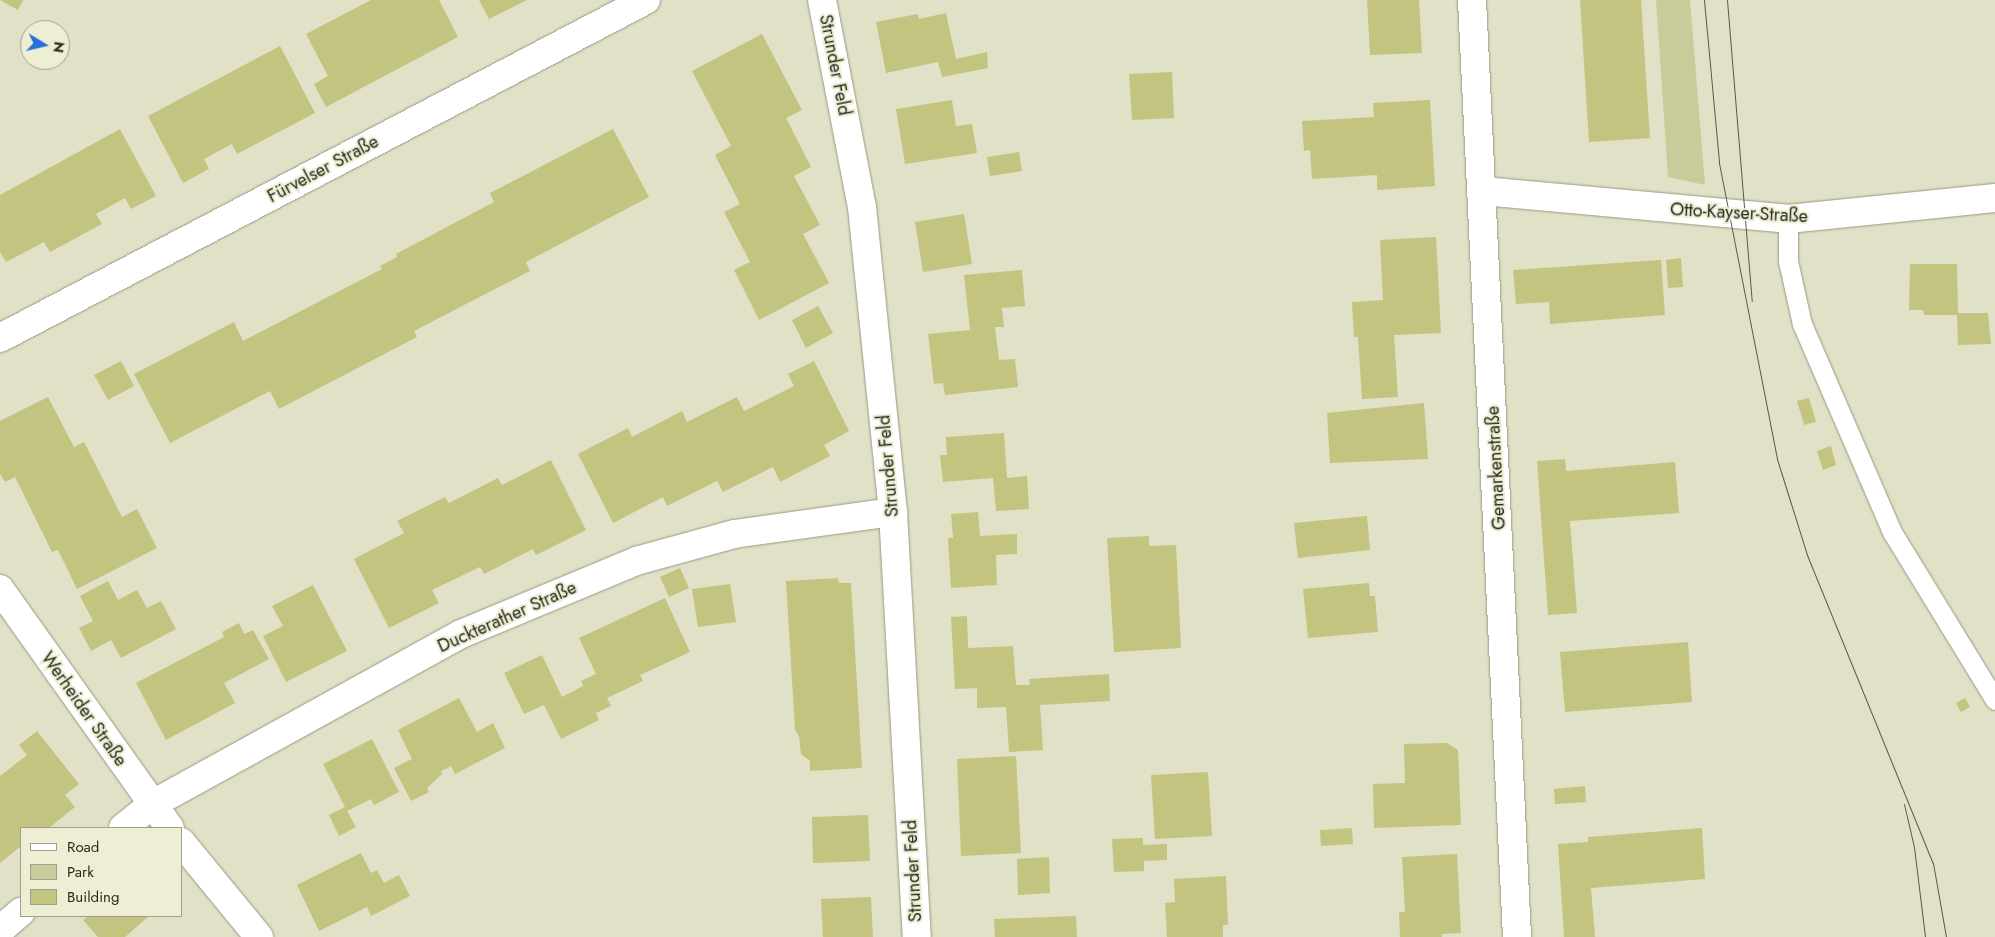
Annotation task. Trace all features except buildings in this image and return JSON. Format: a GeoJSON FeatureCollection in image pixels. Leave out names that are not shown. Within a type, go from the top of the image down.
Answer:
{"type":"FeatureCollection","features":[{"type":"Feature","properties":{"kind":"street","name":"Fürvelser Straße"},"geometry":{"type":"LineString","coordinates":[[0,338],[646,0]]}},
{"type":"Feature","properties":{"kind":"street","name":"Strunder Feld"},"geometry":{"type":"LineString","coordinates":[[822,0],[862,207],[893,512],[917,937]]}},
{"type":"Feature","properties":{"kind":"street","name":"Gemarkenstraße"},"geometry":{"type":"LineString","coordinates":[[1472,0],[1483,191],[1518,937]]}},
{"type":"Feature","properties":{"kind":"street","name":"Otto-Kayser-Straße"},"geometry":{"type":"LineString","coordinates":[[1483,191],[1788,219],[1995,198]]}},
{"type":"Feature","properties":{"kind":"street","name":"Duckterather Straße"},"geometry":{"type":"LineString","coordinates":[[123,827],[151,805],[461,634],[636,561],[734,534],[893,512]]}},
{"type":"Feature","properties":{"kind":"street","name":"Werheider Straße"},"geometry":{"type":"LineString","coordinates":[[0,589],[151,805],[169,827]]}},
{"type":"Feature","properties":{"kind":"street"},"geometry":{"type":"LineString","coordinates":[[182,843],[258,937]]}},
{"type":"Feature","properties":{"kind":"street"},"geometry":{"type":"LineString","coordinates":[[0,930],[20,913]]}},
{"type":"Feature","properties":{"kind":"lane"},"geometry":{"type":"LineString","coordinates":[[1788,219],[1788,261],[1802,324],[1892,532],[1995,700]]}},
{"type":"Feature","properties":{"kind":"green space"},"geometry":{"type":"Polygon","coordinates":[[[1656,0],[1690,0],[1705,185],[1668,177],[1656,0]]]}},
{"type":"Feature","properties":{"kind":"tram line"},"geometry":{"type":"LineString","coordinates":[[1704,0],[1719,163],[1777,459],[1807,555],[1933,863],[1946,937]]}},
{"type":"Feature","properties":{"kind":"tram line"},"geometry":{"type":"LineString","coordinates":[[1727,0],[1752,301]]}},
{"type":"Feature","properties":{"kind":"tram line"},"geometry":{"type":"LineString","coordinates":[[1904,804],[1914,847],[1925,937]]}}]}
